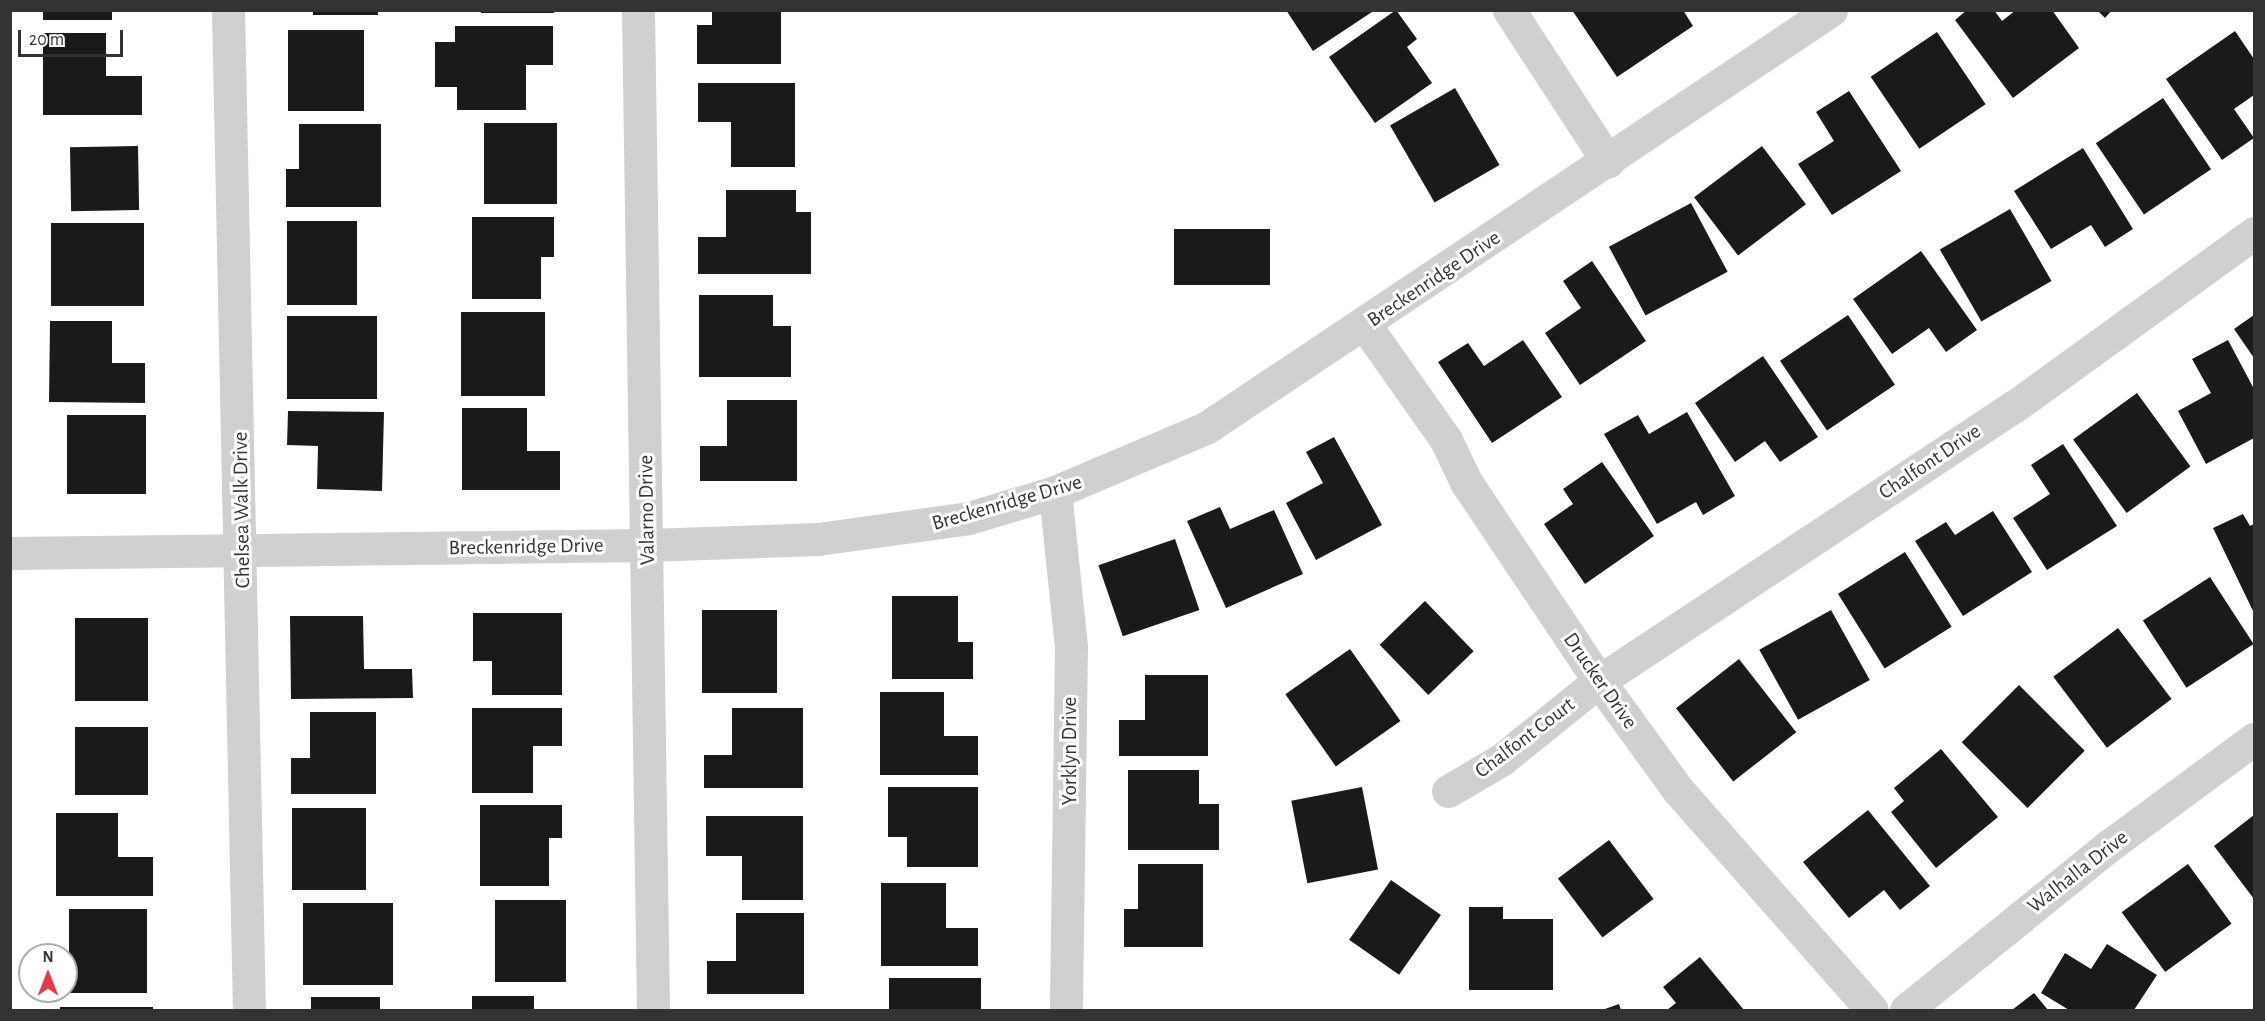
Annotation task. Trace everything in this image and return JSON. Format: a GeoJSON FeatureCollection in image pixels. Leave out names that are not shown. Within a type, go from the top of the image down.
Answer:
{"type":"FeatureCollection","features":[{"type":"Feature","properties":{"kind":"street","name":"Chelsea Walk Drive"},"geometry":{"type":"LineString","coordinates":[[228,10],[243,550],[249,1011]]}},
{"type":"Feature","properties":{"kind":"street","name":"Valarno Drive"},"geometry":{"type":"LineString","coordinates":[[638,10],[653,1011]]}},
{"type":"Feature","properties":{"kind":"street"},"geometry":{"type":"LineString","coordinates":[[1509,10],[1608,162]]}},
{"type":"Feature","properties":{"kind":"street","name":"Breckenridge Drive"},"geometry":{"type":"LineString","coordinates":[[10,553],[647,545],[818,539],[924,528],[1055,492],[1206,428],[1365,325],[1831,10]]}},
{"type":"Feature","properties":{"kind":"street","name":"Chalfont Drive"},"geometry":{"type":"LineString","coordinates":[[1599,681],[2015,406],[2254,233]]}},
{"type":"Feature","properties":{"kind":"street","name":"Drucker Drive"},"geometry":{"type":"LineString","coordinates":[[1365,325],[1446,440],[1466,483],[1599,681],[1678,790],[1872,1011]]}},
{"type":"Feature","properties":{"kind":"street","name":"Yorklyn Drive"},"geometry":{"type":"LineString","coordinates":[[1055,492],[1071,646],[1066,1011]]}},
{"type":"Feature","properties":{"kind":"street","name":"Chalfont Court"},"geometry":{"type":"LineString","coordinates":[[1448,791],[1501,760],[1599,681]]}},
{"type":"Feature","properties":{"kind":"street","name":"Walhalla Drive"},"geometry":{"type":"LineString","coordinates":[[1906,1011],[2110,845],[2254,739]]}},
{"type":"Feature","properties":{"kind":"building"},"geometry":{"type":"Polygon","coordinates":[[[43,10],[112,10],[112,20],[43,20],[43,10]]]}},
{"type":"Feature","properties":{"kind":"building"},"geometry":{"type":"Polygon","coordinates":[[[313,10],[378,10],[378,15],[313,15],[313,10]]]}},
{"type":"Feature","properties":{"kind":"building"},"geometry":{"type":"Polygon","coordinates":[[[481,10],[554,10],[554,13],[481,13],[481,10]]]}},
{"type":"Feature","properties":{"kind":"building"},"geometry":{"type":"Polygon","coordinates":[[[712,10],[781,10],[781,64],[697,64],[697,25],[712,25],[712,10]]]}},
{"type":"Feature","properties":{"kind":"building"},"geometry":{"type":"Polygon","coordinates":[[[1286,10],[1375,10],[1313,51],[1286,10]]]}},
{"type":"Feature","properties":{"kind":"building"},"geometry":{"type":"Polygon","coordinates":[[[1396,10],[1417,39],[1407,47],[1432,83],[1375,123],[1329,57],[1396,10]]]}},
{"type":"Feature","properties":{"kind":"building"},"geometry":{"type":"Polygon","coordinates":[[[1572,10],[1683,10],[1693,26],[1617,77],[1572,10]]]}},
{"type":"Feature","properties":{"kind":"building"},"geometry":{"type":"Polygon","coordinates":[[[1967,10],[1994,10],[2002,21],[2016,10],[2052,10],[2079,48],[2013,98],[1955,20],[1967,10]]]}},
{"type":"Feature","properties":{"kind":"building"},"geometry":{"type":"Polygon","coordinates":[[[2097,10],[2112,10],[2105,18],[2097,10]]]}},
{"type":"Feature","properties":{"kind":"building"},"geometry":{"type":"Polygon","coordinates":[[[455,26],[553,26],[553,65],[526,65],[526,110],[457,110],[457,87],[435,87],[435,42],[455,42],[455,26]]]}},
{"type":"Feature","properties":{"kind":"building"},"geometry":{"type":"Polygon","coordinates":[[[288,30],[364,30],[364,111],[288,111],[288,30]]]}},
{"type":"Feature","properties":{"kind":"building"},"geometry":{"type":"Polygon","coordinates":[[[2235,31],[2254,59],[2254,95],[2234,109],[2254,138],[2222,160],[2166,79],[2235,31]]]}},
{"type":"Feature","properties":{"kind":"building"},"geometry":{"type":"Polygon","coordinates":[[[1937,32],[1986,104],[1919,149],[1871,77],[1937,32]]]}},
{"type":"Feature","properties":{"kind":"building"},"geometry":{"type":"Polygon","coordinates":[[[43,33],[106,33],[106,76],[142,76],[142,115],[43,115],[43,33]]]}},
{"type":"Feature","properties":{"kind":"building"},"geometry":{"type":"Polygon","coordinates":[[[698,83],[795,83],[795,167],[731,167],[731,122],[698,122],[698,83]]]}},
{"type":"Feature","properties":{"kind":"building"},"geometry":{"type":"Polygon","coordinates":[[[1455,88],[1500,165],[1435,203],[1390,126],[1455,88]]]}},
{"type":"Feature","properties":{"kind":"building"},"geometry":{"type":"Polygon","coordinates":[[[1849,91],[1901,171],[1832,215],[1798,164],[1834,141],[1816,112],[1849,91]]]}},
{"type":"Feature","properties":{"kind":"building"},"geometry":{"type":"Polygon","coordinates":[[[2163,98],[2211,169],[2144,215],[2096,143],[2163,98]]]}},
{"type":"Feature","properties":{"kind":"building"},"geometry":{"type":"Polygon","coordinates":[[[484,123],[557,123],[557,204],[484,204],[484,123]]]}},
{"type":"Feature","properties":{"kind":"building"},"geometry":{"type":"Polygon","coordinates":[[[299,124],[381,124],[381,207],[286,207],[286,169],[299,169],[299,124]]]}},
{"type":"Feature","properties":{"kind":"building"},"geometry":{"type":"Polygon","coordinates":[[[138,146],[139,210],[71,211],[70,147],[138,146]]]}},
{"type":"Feature","properties":{"kind":"building"},"geometry":{"type":"Polygon","coordinates":[[[1762,146],[1806,204],[1738,255],[1694,197],[1762,146]]]}},
{"type":"Feature","properties":{"kind":"building"},"geometry":{"type":"Polygon","coordinates":[[[2083,148],[2133,229],[2105,247],[2091,225],[2051,249],[2014,191],[2083,148]]]}},
{"type":"Feature","properties":{"kind":"building"},"geometry":{"type":"Polygon","coordinates":[[[726,190],[796,190],[796,212],[811,212],[811,274],[698,274],[698,237],[726,237],[726,190]]]}},
{"type":"Feature","properties":{"kind":"building"},"geometry":{"type":"Polygon","coordinates":[[[1691,203],[1728,272],[1646,316],[1609,247],[1691,203]]]}},
{"type":"Feature","properties":{"kind":"building"},"geometry":{"type":"Polygon","coordinates":[[[2010,209],[2052,281],[1981,321],[1940,250],[2010,209]]]}},
{"type":"Feature","properties":{"kind":"building"},"geometry":{"type":"Polygon","coordinates":[[[472,217],[554,217],[554,257],[541,257],[541,299],[472,299],[472,217]]]}},
{"type":"Feature","properties":{"kind":"building"},"geometry":{"type":"Polygon","coordinates":[[[287,221],[357,221],[357,305],[287,305],[287,221]]]}},
{"type":"Feature","properties":{"kind":"building"},"geometry":{"type":"Polygon","coordinates":[[[51,223],[144,223],[144,306],[51,306],[51,223]]]}},
{"type":"Feature","properties":{"kind":"building"},"geometry":{"type":"Polygon","coordinates":[[[1174,229],[1270,229],[1270,285],[1174,285],[1174,229]]]}},
{"type":"Feature","properties":{"kind":"building"},"geometry":{"type":"Polygon","coordinates":[[[1921,251],[1977,330],[1946,352],[1929,328],[1892,354],[1853,299],[1921,251]]]}},
{"type":"Feature","properties":{"kind":"building"},"geometry":{"type":"Polygon","coordinates":[[[1592,261],[1646,341],[1580,385],[1545,333],[1581,308],[1563,281],[1592,261]]]}},
{"type":"Feature","properties":{"kind":"building"},"geometry":{"type":"Polygon","coordinates":[[[699,295],[773,295],[773,326],[791,326],[791,377],[699,377],[699,295]]]}},
{"type":"Feature","properties":{"kind":"building"},"geometry":{"type":"Polygon","coordinates":[[[461,312],[545,312],[545,396],[461,396],[461,312]]]}},
{"type":"Feature","properties":{"kind":"building"},"geometry":{"type":"Polygon","coordinates":[[[1848,315],[1895,385],[1827,430],[1780,361],[1848,315]]]}},
{"type":"Feature","properties":{"kind":"building"},"geometry":{"type":"Polygon","coordinates":[[[2254,315],[2254,358],[2234,329],[2254,315]]]}},
{"type":"Feature","properties":{"kind":"building"},"geometry":{"type":"Polygon","coordinates":[[[287,316],[377,316],[377,399],[287,399],[287,316]]]}},
{"type":"Feature","properties":{"kind":"building"},"geometry":{"type":"Polygon","coordinates":[[[50,321],[112,321],[112,363],[145,363],[145,403],[49,402],[50,321]]]}},
{"type":"Feature","properties":{"kind":"building"},"geometry":{"type":"Polygon","coordinates":[[[1523,340],[1562,397],[1492,443],[1438,362],[1468,343],[1484,366],[1523,340]]]}},
{"type":"Feature","properties":{"kind":"building"},"geometry":{"type":"Polygon","coordinates":[[[2228,340],[2254,389],[2254,438],[2206,464],[2178,411],[2211,393],[2192,359],[2228,340]]]}},
{"type":"Feature","properties":{"kind":"building"},"geometry":{"type":"Polygon","coordinates":[[[1763,356],[1818,437],[1780,462],[1765,441],[1735,462],[1695,403],[1763,356]]]}},
{"type":"Feature","properties":{"kind":"building"},"geometry":{"type":"Polygon","coordinates":[[[2137,393],[2190,467],[2127,513],[2073,439],[2137,393]]]}},
{"type":"Feature","properties":{"kind":"building"},"geometry":{"type":"Polygon","coordinates":[[[727,400],[797,400],[797,481],[700,481],[700,446],[727,446],[727,400]]]}},
{"type":"Feature","properties":{"kind":"building"},"geometry":{"type":"Polygon","coordinates":[[[462,408],[527,408],[527,451],[560,451],[560,490],[462,490],[462,408]]]}},
{"type":"Feature","properties":{"kind":"building"},"geometry":{"type":"Polygon","coordinates":[[[288,411],[384,412],[382,491],[317,489],[318,446],[287,445],[288,411]]]}},
{"type":"Feature","properties":{"kind":"building"},"geometry":{"type":"Polygon","coordinates":[[[1687,412],[1735,496],[1703,515],[1696,502],[1657,524],[1604,434],[1638,415],[1649,434],[1687,412]]]}},
{"type":"Feature","properties":{"kind":"building"},"geometry":{"type":"Polygon","coordinates":[[[67,415],[146,415],[146,494],[67,494],[67,415]]]}},
{"type":"Feature","properties":{"kind":"building"},"geometry":{"type":"Polygon","coordinates":[[[1334,437],[1382,525],[1316,560],[1286,503],[1323,483],[1306,452],[1334,437]]]}},
{"type":"Feature","properties":{"kind":"building"},"geometry":{"type":"Polygon","coordinates":[[[2063,444],[2117,526],[2047,570],[2013,518],[2050,494],[2031,465],[2063,444]]]}},
{"type":"Feature","properties":{"kind":"building"},"geometry":{"type":"Polygon","coordinates":[[[1602,462],[1654,536],[1585,584],[1544,524],[1573,504],[1563,489],[1602,462]]]}},
{"type":"Feature","properties":{"kind":"building"},"geometry":{"type":"Polygon","coordinates":[[[1220,507],[1230,529],[1274,510],[1303,574],[1226,608],[1187,521],[1220,507]]]}},
{"type":"Feature","properties":{"kind":"building"},"geometry":{"type":"Polygon","coordinates":[[[1993,511],[2032,572],[1963,616],[1915,541],[1946,522],[1955,535],[1993,511]]]}},
{"type":"Feature","properties":{"kind":"building"},"geometry":{"type":"Polygon","coordinates":[[[2243,514],[2250,526],[2254,524],[2254,613],[2213,528],[2243,514]]]}},
{"type":"Feature","properties":{"kind":"building"},"geometry":{"type":"Polygon","coordinates":[[[1175,539],[1199,610],[1123,636],[1098,565],[1175,539]]]}},
{"type":"Feature","properties":{"kind":"building"},"geometry":{"type":"Polygon","coordinates":[[[1905,552],[1952,627],[1885,668],[1838,594],[1905,552]]]}},
{"type":"Feature","properties":{"kind":"building"},"geometry":{"type":"Polygon","coordinates":[[[2210,577],[2254,644],[2186,688],[2143,621],[2210,577]]]}},
{"type":"Feature","properties":{"kind":"building"},"geometry":{"type":"Polygon","coordinates":[[[892,596],[958,596],[958,642],[973,642],[973,679],[892,679],[892,596]]]}},
{"type":"Feature","properties":{"kind":"building"},"geometry":{"type":"Polygon","coordinates":[[[1425,601],[1474,651],[1428,695],[1380,645],[1425,601]]]}},
{"type":"Feature","properties":{"kind":"building"},"geometry":{"type":"Polygon","coordinates":[[[702,610],[777,610],[777,693],[702,693],[702,610]]]}},
{"type":"Feature","properties":{"kind":"building"},"geometry":{"type":"Polygon","coordinates":[[[1831,610],[1870,680],[1798,720],[1759,650],[1831,610]]]}},
{"type":"Feature","properties":{"kind":"building"},"geometry":{"type":"Polygon","coordinates":[[[473,613],[562,613],[562,695],[492,695],[492,661],[473,661],[473,613]]]}},
{"type":"Feature","properties":{"kind":"building"},"geometry":{"type":"Polygon","coordinates":[[[290,616],[363,616],[364,669],[412,669],[413,698],[291,699],[290,616]]]}},
{"type":"Feature","properties":{"kind":"building"},"geometry":{"type":"Polygon","coordinates":[[[75,618],[148,618],[148,701],[75,701],[75,618]]]}},
{"type":"Feature","properties":{"kind":"building"},"geometry":{"type":"Polygon","coordinates":[[[2118,628],[2172,699],[2107,748],[2053,677],[2118,628]]]}},
{"type":"Feature","properties":{"kind":"building"},"geometry":{"type":"Polygon","coordinates":[[[1350,649],[1400,721],[1336,766],[1285,694],[1350,649]]]}},
{"type":"Feature","properties":{"kind":"building"},"geometry":{"type":"Polygon","coordinates":[[[1739,659],[1796,732],[1733,782],[1676,708],[1739,659]]]}},
{"type":"Feature","properties":{"kind":"building"},"geometry":{"type":"Polygon","coordinates":[[[1145,675],[1208,675],[1208,756],[1119,756],[1119,720],[1145,720],[1145,675]]]}},
{"type":"Feature","properties":{"kind":"building"},"geometry":{"type":"Polygon","coordinates":[[[2019,685],[2085,751],[2027,808],[1962,742],[2019,685]]]}},
{"type":"Feature","properties":{"kind":"building"},"geometry":{"type":"Polygon","coordinates":[[[880,692],[944,692],[944,736],[978,736],[978,775],[880,775],[880,692]]]}},
{"type":"Feature","properties":{"kind":"building"},"geometry":{"type":"Polygon","coordinates":[[[472,708],[562,708],[562,746],[533,746],[533,793],[472,793],[472,708]]]}},
{"type":"Feature","properties":{"kind":"building"},"geometry":{"type":"Polygon","coordinates":[[[732,708],[803,708],[803,788],[704,788],[704,755],[732,755],[732,708]]]}},
{"type":"Feature","properties":{"kind":"building"},"geometry":{"type":"Polygon","coordinates":[[[310,712],[376,712],[376,794],[291,794],[291,758],[310,758],[310,712]]]}},
{"type":"Feature","properties":{"kind":"building"},"geometry":{"type":"Polygon","coordinates":[[[75,727],[148,727],[148,795],[75,795],[75,727]]]}},
{"type":"Feature","properties":{"kind":"building"},"geometry":{"type":"Polygon","coordinates":[[[1941,749],[1998,817],[1936,868],[1891,812],[1904,801],[1894,788],[1941,749]]]}},
{"type":"Feature","properties":{"kind":"building"},"geometry":{"type":"Polygon","coordinates":[[[1128,770],[1199,770],[1199,804],[1219,804],[1219,850],[1128,850],[1128,770]]]}},
{"type":"Feature","properties":{"kind":"building"},"geometry":{"type":"Polygon","coordinates":[[[888,787],[978,787],[978,867],[907,867],[907,837],[888,837],[888,787]]]}},
{"type":"Feature","properties":{"kind":"building"},"geometry":{"type":"Polygon","coordinates":[[[1362,787],[1378,869],[1307,883],[1291,801],[1362,787]]]}},
{"type":"Feature","properties":{"kind":"building"},"geometry":{"type":"Polygon","coordinates":[[[480,805],[562,805],[562,838],[549,838],[549,886],[480,886],[480,805]]]}},
{"type":"Feature","properties":{"kind":"building"},"geometry":{"type":"Polygon","coordinates":[[[292,808],[366,808],[366,890],[292,890],[292,808]]]}},
{"type":"Feature","properties":{"kind":"building"},"geometry":{"type":"Polygon","coordinates":[[[1868,810],[1930,886],[1900,910],[1884,890],[1849,918],[1803,862],[1868,810]]]}},
{"type":"Feature","properties":{"kind":"building"},"geometry":{"type":"Polygon","coordinates":[[[56,813],[118,813],[118,857],[153,857],[153,896],[56,896],[56,813]]]}},
{"type":"Feature","properties":{"kind":"building"},"geometry":{"type":"Polygon","coordinates":[[[2254,815],[2254,899],[2214,846],[2254,815]]]}},
{"type":"Feature","properties":{"kind":"building"},"geometry":{"type":"Polygon","coordinates":[[[706,816],[803,816],[803,900],[742,900],[742,856],[706,856],[706,816]]]}},
{"type":"Feature","properties":{"kind":"building"},"geometry":{"type":"Polygon","coordinates":[[[1609,840],[1654,899],[1602,938],[1558,879],[1609,840]]]}},
{"type":"Feature","properties":{"kind":"building"},"geometry":{"type":"Polygon","coordinates":[[[1138,864],[1203,864],[1203,947],[1124,947],[1124,909],[1138,909],[1138,864]]]}},
{"type":"Feature","properties":{"kind":"building"},"geometry":{"type":"Polygon","coordinates":[[[2188,864],[2231,924],[2165,972],[2122,912],[2188,864]]]}},
{"type":"Feature","properties":{"kind":"building"},"geometry":{"type":"Polygon","coordinates":[[[1391,880],[1441,915],[1399,975],[1349,940],[1391,880]]]}},
{"type":"Feature","properties":{"kind":"building"},"geometry":{"type":"Polygon","coordinates":[[[881,883],[946,883],[946,928],[978,928],[978,966],[881,966],[881,883]]]}},
{"type":"Feature","properties":{"kind":"building"},"geometry":{"type":"Polygon","coordinates":[[[495,900],[566,900],[566,982],[495,982],[495,900]]]}},
{"type":"Feature","properties":{"kind":"building"},"geometry":{"type":"Polygon","coordinates":[[[303,903],[393,903],[393,985],[303,985],[303,903]]]}},
{"type":"Feature","properties":{"kind":"building"},"geometry":{"type":"Polygon","coordinates":[[[1469,907],[1503,907],[1503,919],[1553,919],[1553,990],[1469,990],[1469,907]]]}},
{"type":"Feature","properties":{"kind":"building"},"geometry":{"type":"Polygon","coordinates":[[[69,909],[147,909],[147,993],[78,993],[78,943],[69,943],[69,909]]]}},
{"type":"Feature","properties":{"kind":"building"},"geometry":{"type":"Polygon","coordinates":[[[736,913],[804,913],[804,994],[707,994],[707,961],[736,961],[736,913]]]}},
{"type":"Feature","properties":{"kind":"building"},"geometry":{"type":"Polygon","coordinates":[[[2107,944],[2157,975],[2134,1010],[2069,1010],[2041,993],[2065,953],[2091,969],[2107,944]]]}},
{"type":"Feature","properties":{"kind":"building"},"geometry":{"type":"Polygon","coordinates":[[[1700,957],[1744,1010],[1667,1010],[1676,1003],[1663,987],[1700,957]]]}},
{"type":"Feature","properties":{"kind":"building"},"geometry":{"type":"Polygon","coordinates":[[[889,978],[981,978],[981,1010],[889,1010],[889,978]]]}},
{"type":"Feature","properties":{"kind":"building"},"geometry":{"type":"Polygon","coordinates":[[[2034,993],[2048,1010],[2012,1010],[2034,993]]]}},
{"type":"Feature","properties":{"kind":"building"},"geometry":{"type":"Polygon","coordinates":[[[472,996],[534,996],[534,1010],[472,1010],[472,996]]]}},
{"type":"Feature","properties":{"kind":"building"},"geometry":{"type":"Polygon","coordinates":[[[311,997],[380,997],[380,1010],[311,1010],[311,997]]]}},
{"type":"Feature","properties":{"kind":"building"},"geometry":{"type":"Polygon","coordinates":[[[1619,1004],[1621,1010],[1602,1010],[1619,1004]]]}},
{"type":"Feature","properties":{"kind":"building"},"geometry":{"type":"Polygon","coordinates":[[[60,1007],[153,1007],[153,1010],[60,1010],[60,1007]]]}}]}
